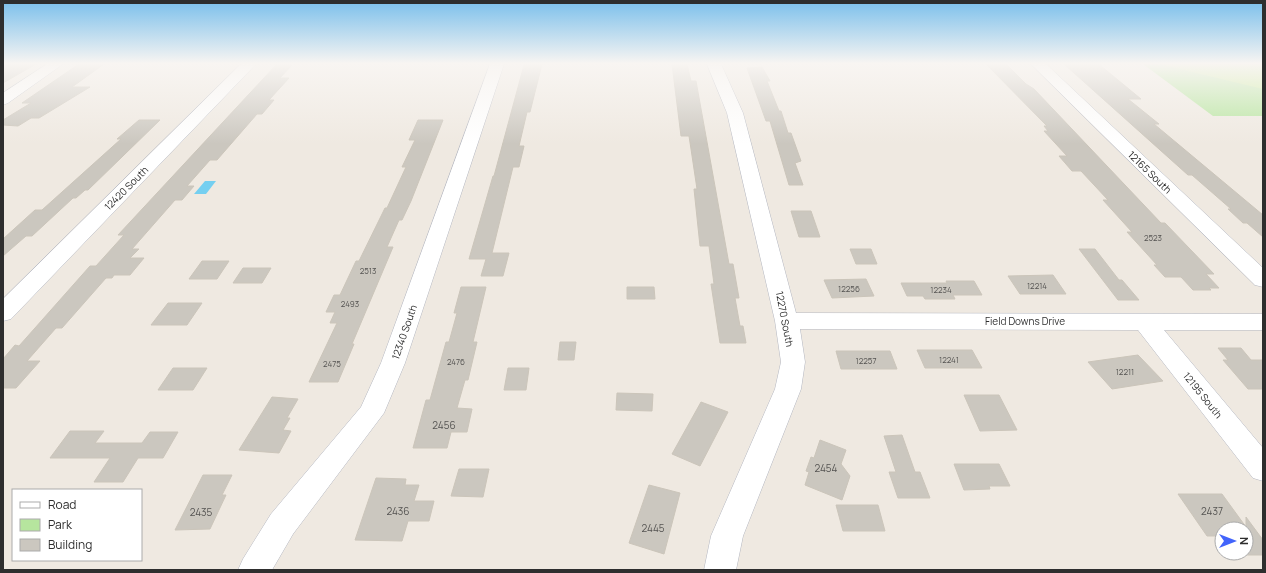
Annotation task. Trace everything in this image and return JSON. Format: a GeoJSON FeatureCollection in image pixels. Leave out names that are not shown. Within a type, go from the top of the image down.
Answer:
{"type":"FeatureCollection","features":[{"type":"Feature","properties":{"kind":"street"},"geometry":{"type":"LineString","coordinates":[[3,100],[16,91]]}},
{"type":"Feature","properties":{"kind":"street","name":"12420 South"},"geometry":{"type":"LineString","coordinates":[[3,313],[223,91]]}},
{"type":"Feature","properties":{"kind":"street","name":"12340 South"},"geometry":{"type":"LineString","coordinates":[[254,570],[282,524],[371,414],[393,363],[488,91]]}},
{"type":"Feature","properties":{"kind":"street","name":"12270 South"},"geometry":{"type":"LineString","coordinates":[[720,570],[727,536],[788,389],[793,362],[787,321],[735,113],[725,91]]}},
{"type":"Feature","properties":{"kind":"street","name":"12165 South"},"geometry":{"type":"LineString","coordinates":[[1066,91],[1263,280]]}},
{"type":"Feature","properties":{"kind":"street","name":"Field Downs Drive"},"geometry":{"type":"LineString","coordinates":[[787,321],[1263,322]]}},
{"type":"Feature","properties":{"kind":"street","name":"12195 South"},"geometry":{"type":"LineString","coordinates":[[1144,321],[1263,469]]}},
{"type":"Feature","properties":{"kind":"green space"},"geometry":{"type":"Polygon","coordinates":[[[1179,91],[1263,91],[1263,116],[1213,116],[1179,91]]]}},
{"type":"Feature","properties":{"kind":"water"},"geometry":{"type":"Polygon","coordinates":[[[205,181],[216,181],[206,194],[194,194],[205,181]]]}},
{"type":"Feature","properties":{"kind":"building"},"geometry":{"type":"Polygon","coordinates":[[[40,91],[84,91],[39,118],[31,118],[18,126],[3,125],[3,120],[31,103],[22,103],[40,91]]]}},
{"type":"Feature","properties":{"kind":"building"},"geometry":{"type":"Polygon","coordinates":[[[252,91],[277,91],[269,100],[274,100],[262,114],[257,114],[217,160],[210,160],[187,186],[194,186],[182,200],[175,200],[132,249],[139,249],[130,258],[144,258],[130,275],[114,275],[112,278],[106,278],[62,328],[56,328],[27,361],[40,361],[16,388],[3,388],[3,359],[15,345],[19,346],[90,266],[96,266],[124,235],[118,235],[252,91]]]}},
{"type":"Feature","properties":{"kind":"building"},"geometry":{"type":"Polygon","coordinates":[[[517,91],[535,91],[530,112],[527,112],[519,146],[524,146],[519,167],[513,167],[492,253],[509,253],[503,276],[481,276],[486,259],[469,259],[494,176],[517,91]]]}},
{"type":"Feature","properties":{"kind":"building"},"geometry":{"type":"Polygon","coordinates":[[[675,91],[698,91],[729,264],[733,264],[739,298],[735,298],[740,326],[743,326],[746,343],[720,343],[711,284],[714,284],[709,246],[700,246],[694,189],[697,189],[689,136],[681,136],[675,91]]]}},
{"type":"Feature","properties":{"kind":"building"},"geometry":{"type":"Polygon","coordinates":[[[755,91],[771,91],[779,111],[781,111],[788,133],[791,133],[801,161],[795,163],[803,185],[789,185],[770,121],[766,121],[755,91]]]}},
{"type":"Feature","properties":{"kind":"building"},"geometry":{"type":"Polygon","coordinates":[[[1012,91],[1036,91],[1161,223],[1165,223],[1214,274],[1206,274],[1219,288],[1209,288],[1211,290],[1193,290],[1181,277],[1165,277],[1154,265],[1157,265],[1127,232],[1132,232],[1103,200],[1108,200],[1081,171],[1072,171],[1059,156],[1067,156],[1044,131],[1048,131],[1044,126],[1047,126],[1012,91]]]}},
{"type":"Feature","properties":{"kind":"building"},"geometry":{"type":"Polygon","coordinates":[[[1094,91],[1131,91],[1141,99],[1128,99],[1159,124],[1154,124],[1263,215],[1263,237],[1247,223],[1243,223],[1228,209],[1231,209],[1192,175],[1188,175],[1094,91]]]}},
{"type":"Feature","properties":{"kind":"building"},"geometry":{"type":"Polygon","coordinates":[[[139,120],[160,120],[88,190],[85,190],[76,198],[73,198],[32,236],[26,236],[3,256],[3,239],[35,210],[42,210],[121,139],[117,139],[139,120]]]}},
{"type":"Feature","properties":{"kind":"building"},"geometry":{"type":"Polygon","coordinates":[[[418,120],[443,120],[411,201],[402,220],[399,220],[387,247],[393,247],[352,344],[354,344],[338,382],[309,382],[337,323],[330,323],[335,312],[326,312],[334,295],[340,295],[356,261],[359,261],[385,208],[387,208],[406,167],[402,167],[415,140],[409,140],[418,120]]]}},
{"type":"Feature","properties":{"kind":"building"},"geometry":{"type":"Polygon","coordinates":[[[791,211],[811,211],[820,237],[799,237],[791,211]]]}},
{"type":"Feature","properties":{"kind":"building"},"geometry":{"type":"Polygon","coordinates":[[[850,249],[871,249],[877,264],[856,264],[850,249]]]}},
{"type":"Feature","properties":{"kind":"building"},"geometry":{"type":"Polygon","coordinates":[[[1079,249],[1095,249],[1119,280],[1122,280],[1139,300],[1118,300],[1079,249]]]}},
{"type":"Feature","properties":{"kind":"building"},"geometry":{"type":"Polygon","coordinates":[[[202,261],[229,261],[217,279],[189,279],[202,261]]]}},
{"type":"Feature","properties":{"kind":"building"},"geometry":{"type":"Polygon","coordinates":[[[243,268],[271,268],[262,283],[233,283],[243,268]]]}},
{"type":"Feature","properties":{"kind":"building"},"geometry":{"type":"Polygon","coordinates":[[[1053,275],[1066,294],[1020,294],[1008,276],[1053,275]]]}},
{"type":"Feature","properties":{"kind":"building"},"geometry":{"type":"Polygon","coordinates":[[[866,279],[874,296],[832,298],[824,280],[866,279]]]}},
{"type":"Feature","properties":{"kind":"building"},"geometry":{"type":"Polygon","coordinates":[[[946,281],[974,281],[982,295],[953,295],[955,299],[925,299],[923,296],[907,296],[901,283],[947,283],[946,281]]]}},
{"type":"Feature","properties":{"kind":"building"},"geometry":{"type":"Polygon","coordinates":[[[461,287],[486,287],[473,342],[477,342],[468,380],[465,380],[457,408],[472,409],[467,432],[451,432],[447,448],[413,448],[426,400],[430,400],[446,342],[449,342],[457,313],[454,313],[461,287]]]}},
{"type":"Feature","properties":{"kind":"building"},"geometry":{"type":"Polygon","coordinates":[[[627,287],[654,287],[655,299],[627,299],[627,287]]]}},
{"type":"Feature","properties":{"kind":"building"},"geometry":{"type":"Polygon","coordinates":[[[168,303],[202,303],[187,325],[151,325],[168,303]]]}},
{"type":"Feature","properties":{"kind":"building"},"geometry":{"type":"Polygon","coordinates":[[[560,342],[576,342],[574,360],[558,360],[560,342]]]}},
{"type":"Feature","properties":{"kind":"building"},"geometry":{"type":"Polygon","coordinates":[[[1218,348],[1241,348],[1251,360],[1263,360],[1263,389],[1248,389],[1223,360],[1228,360],[1218,348]]]}},
{"type":"Feature","properties":{"kind":"building"},"geometry":{"type":"Polygon","coordinates":[[[917,350],[972,350],[982,368],[925,368],[917,350]]]}},
{"type":"Feature","properties":{"kind":"building"},"geometry":{"type":"Polygon","coordinates":[[[836,351],[890,351],[897,369],[841,369],[836,351]]]}},
{"type":"Feature","properties":{"kind":"building"},"geometry":{"type":"Polygon","coordinates":[[[1138,355],[1163,381],[1112,389],[1088,362],[1138,355]]]}},
{"type":"Feature","properties":{"kind":"building"},"geometry":{"type":"Polygon","coordinates":[[[173,368],[207,368],[193,390],[158,390],[173,368]]]}},
{"type":"Feature","properties":{"kind":"building"},"geometry":{"type":"Polygon","coordinates":[[[508,368],[529,368],[526,390],[504,390],[508,368]]]}},
{"type":"Feature","properties":{"kind":"building"},"geometry":{"type":"Polygon","coordinates":[[[617,393],[653,394],[652,411],[616,410],[617,393]]]}},
{"type":"Feature","properties":{"kind":"building"},"geometry":{"type":"Polygon","coordinates":[[[964,395],[999,395],[1017,430],[980,431],[964,395]]]}},
{"type":"Feature","properties":{"kind":"building"},"geometry":{"type":"Polygon","coordinates":[[[272,397],[298,399],[287,418],[290,418],[283,430],[291,431],[279,453],[239,450],[272,397]]]}},
{"type":"Feature","properties":{"kind":"building"},"geometry":{"type":"Polygon","coordinates":[[[701,402],[728,412],[700,466],[672,454],[701,402]]]}},
{"type":"Feature","properties":{"kind":"building"},"geometry":{"type":"Polygon","coordinates":[[[70,431],[104,431],[95,443],[142,443],[150,432],[178,432],[163,458],[138,458],[123,482],[94,482],[110,458],[50,458],[70,431]]]}},
{"type":"Feature","properties":{"kind":"building"},"geometry":{"type":"Polygon","coordinates":[[[902,435],[915,472],[920,472],[930,498],[898,498],[889,472],[896,472],[884,436],[902,435]]]}},
{"type":"Feature","properties":{"kind":"building"},"geometry":{"type":"Polygon","coordinates":[[[820,440],[846,450],[841,464],[850,476],[842,500],[805,485],[809,472],[806,471],[811,457],[814,458],[820,440]]]}},
{"type":"Feature","properties":{"kind":"building"},"geometry":{"type":"Polygon","coordinates":[[[954,464],[999,464],[1010,486],[989,486],[990,489],[964,490],[954,464]]]}},
{"type":"Feature","properties":{"kind":"building"},"geometry":{"type":"Polygon","coordinates":[[[459,469],[489,469],[483,497],[451,496],[459,469]]]}},
{"type":"Feature","properties":{"kind":"building"},"geometry":{"type":"Polygon","coordinates":[[[203,475],[232,475],[222,495],[226,495],[210,529],[175,530],[203,475]]]}},
{"type":"Feature","properties":{"kind":"building"},"geometry":{"type":"Polygon","coordinates":[[[376,478],[406,479],[405,485],[419,485],[414,501],[434,501],[429,521],[408,521],[402,541],[355,540],[376,478]]]}},
{"type":"Feature","properties":{"kind":"building"},"geometry":{"type":"Polygon","coordinates":[[[649,485],[680,493],[664,554],[629,543],[649,485]]]}},
{"type":"Feature","properties":{"kind":"building"},"geometry":{"type":"Polygon","coordinates":[[[1178,494],[1222,494],[1242,521],[1214,521],[1214,536],[1207,536],[1178,494]]]}},
{"type":"Feature","properties":{"kind":"building"},"geometry":{"type":"Polygon","coordinates":[[[836,505],[878,505],[885,531],[843,531],[836,505]]]}},
{"type":"Feature","properties":{"kind":"building"},"geometry":{"type":"Polygon","coordinates":[[[1254,528],[1263,540],[1263,555],[1254,555],[1254,528]]]}}]}
